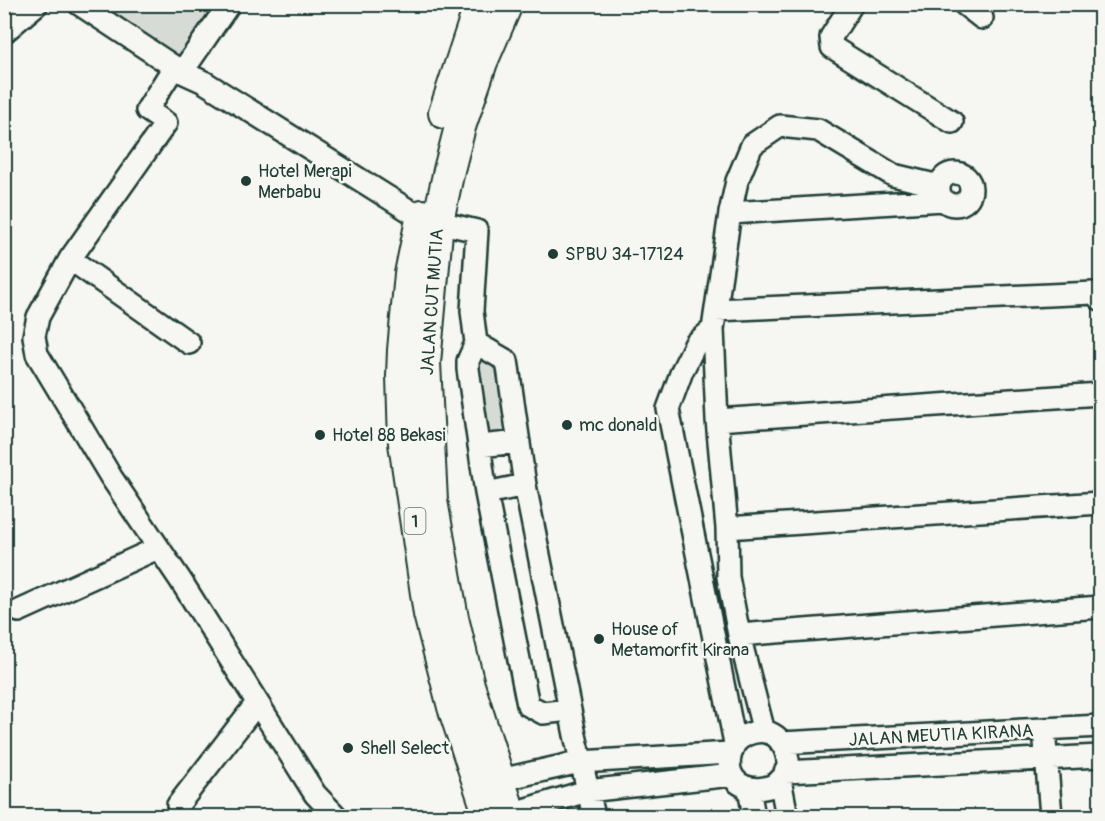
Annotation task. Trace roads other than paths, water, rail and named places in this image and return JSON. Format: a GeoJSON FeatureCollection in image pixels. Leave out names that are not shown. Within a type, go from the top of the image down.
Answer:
{"type":"FeatureCollection","features":[{"type":"Feature","properties":{"kind":"highway","name":"JALAN CUT MUTIA"},"geometry":{"type":"LineString","coordinates":[[480,4],[460,59],[433,149],[425,363],[432,501],[460,653],[500,780],[503,816]]}},
{"type":"Feature","properties":{"kind":"highway","name":"JALAN CUT MUTIA"},"geometry":{"type":"LineString","coordinates":[[503,816],[453,707],[429,614],[404,443],[403,350],[410,274],[482,63],[507,4]]}},
{"type":"Feature","properties":{"kind":"street"},"geometry":{"type":"LineString","coordinates":[[7,25],[37,4]]}},
{"type":"Feature","properties":{"kind":"street"},"geometry":{"type":"LineString","coordinates":[[79,4],[178,70],[204,82],[430,219],[477,231],[472,311],[476,344],[468,361],[468,369],[486,493],[528,705],[543,713],[569,710]]}},
{"type":"Feature","properties":{"kind":"street"},"geometry":{"type":"LineString","coordinates":[[229,4],[147,110],[166,123],[70,259],[38,317],[34,336],[37,354],[111,477],[181,581],[315,794],[336,816]]}},
{"type":"Feature","properties":{"kind":"street"},"geometry":{"type":"LineString","coordinates":[[852,4],[831,37],[832,47],[952,122]]}},
{"type":"Feature","properties":{"kind":"street"},"geometry":{"type":"LineString","coordinates":[[964,4],[982,18]]}},
{"type":"Feature","properties":{"kind":"street"},"geometry":{"type":"LineString","coordinates":[[730,213],[941,193],[893,175],[818,130],[780,126],[752,145],[737,181],[730,213],[714,320],[717,420],[727,528],[728,577],[739,635],[773,737],[788,757],[783,776],[787,816]]}},
{"type":"Feature","properties":{"kind":"street"},"geometry":{"type":"LineString","coordinates":[[70,259],[189,344]]}},
{"type":"Feature","properties":{"kind":"street"},"geometry":{"type":"LineString","coordinates":[[783,776],[771,787],[760,790],[749,789],[732,775],[729,764],[732,748],[669,409],[682,371],[696,343],[714,320],[1094,294],[1101,299]]}},
{"type":"Feature","properties":{"kind":"street"},"geometry":{"type":"LineString","coordinates":[[476,344],[507,361],[525,485],[569,710],[594,816]]}},
{"type":"Feature","properties":{"kind":"street"},"geometry":{"type":"LineString","coordinates":[[717,420],[1101,394]]}},
{"type":"Feature","properties":{"kind":"street"},"geometry":{"type":"LineString","coordinates":[[479,446],[519,442]]}},
{"type":"Feature","properties":{"kind":"street"},"geometry":{"type":"LineString","coordinates":[[486,493],[525,485]]}},
{"type":"Feature","properties":{"kind":"street"},"geometry":{"type":"LineString","coordinates":[[727,528],[1101,503]]}},
{"type":"Feature","properties":{"kind":"street"},"geometry":{"type":"LineString","coordinates":[[19,611],[158,548]]}},
{"type":"Feature","properties":{"kind":"street"},"geometry":{"type":"LineString","coordinates":[[702,582],[728,577]]}},
{"type":"Feature","properties":{"kind":"street"},"geometry":{"type":"LineString","coordinates":[[739,635],[1101,607]]}},
{"type":"Feature","properties":{"kind":"street"},"geometry":{"type":"LineString","coordinates":[[178,805],[257,703]]}},
{"type":"Feature","properties":{"kind":"street","name":"JALAN MEUTIA KIRANA"},"geometry":{"type":"LineString","coordinates":[[773,737],[1101,726]]}},
{"type":"Feature","properties":{"kind":"street"},"geometry":{"type":"LineString","coordinates":[[1044,729],[1051,816]]}},
{"type":"Feature","properties":{"kind":"street"},"geometry":{"type":"LineString","coordinates":[[500,780],[580,762],[732,748],[743,736],[753,732],[773,737]]}},
{"type":"Feature","properties":{"kind":"street","name":"JALAN MEUTIA KIRANA"},"geometry":{"type":"LineString","coordinates":[[783,776],[1101,756]]}},
{"type":"Feature","properties":{"kind":"street"},"geometry":{"type":"LineString","coordinates":[[503,816],[587,791],[732,775]]}},
{"type":"Feature","properties":{"kind":"street"},"geometry":{"type":"LineString","coordinates":[[749,789],[754,816]]}},
{"type":"Feature","properties":{"kind":"place","name":"Hotel Merapi Merbabu"},"geometry":{"type":"Point","coordinates":[246,181]}},
{"type":"Feature","properties":{"kind":"place","name":"SPBU 34-17124"},"geometry":{"type":"Point","coordinates":[553,254]}},
{"type":"Feature","properties":{"kind":"place","name":"mc donald"},"geometry":{"type":"Point","coordinates":[567,425]}},
{"type":"Feature","properties":{"kind":"place","name":"Hotel 88 Bekasi"},"geometry":{"type":"Point","coordinates":[320,435]}},
{"type":"Feature","properties":{"kind":"place","name":"House of Metamorfit Kirana"},"geometry":{"type":"Point","coordinates":[599,639]}},
{"type":"Feature","properties":{"kind":"place","name":"Shell Select"},"geometry":{"type":"Point","coordinates":[348,748]}}]}
